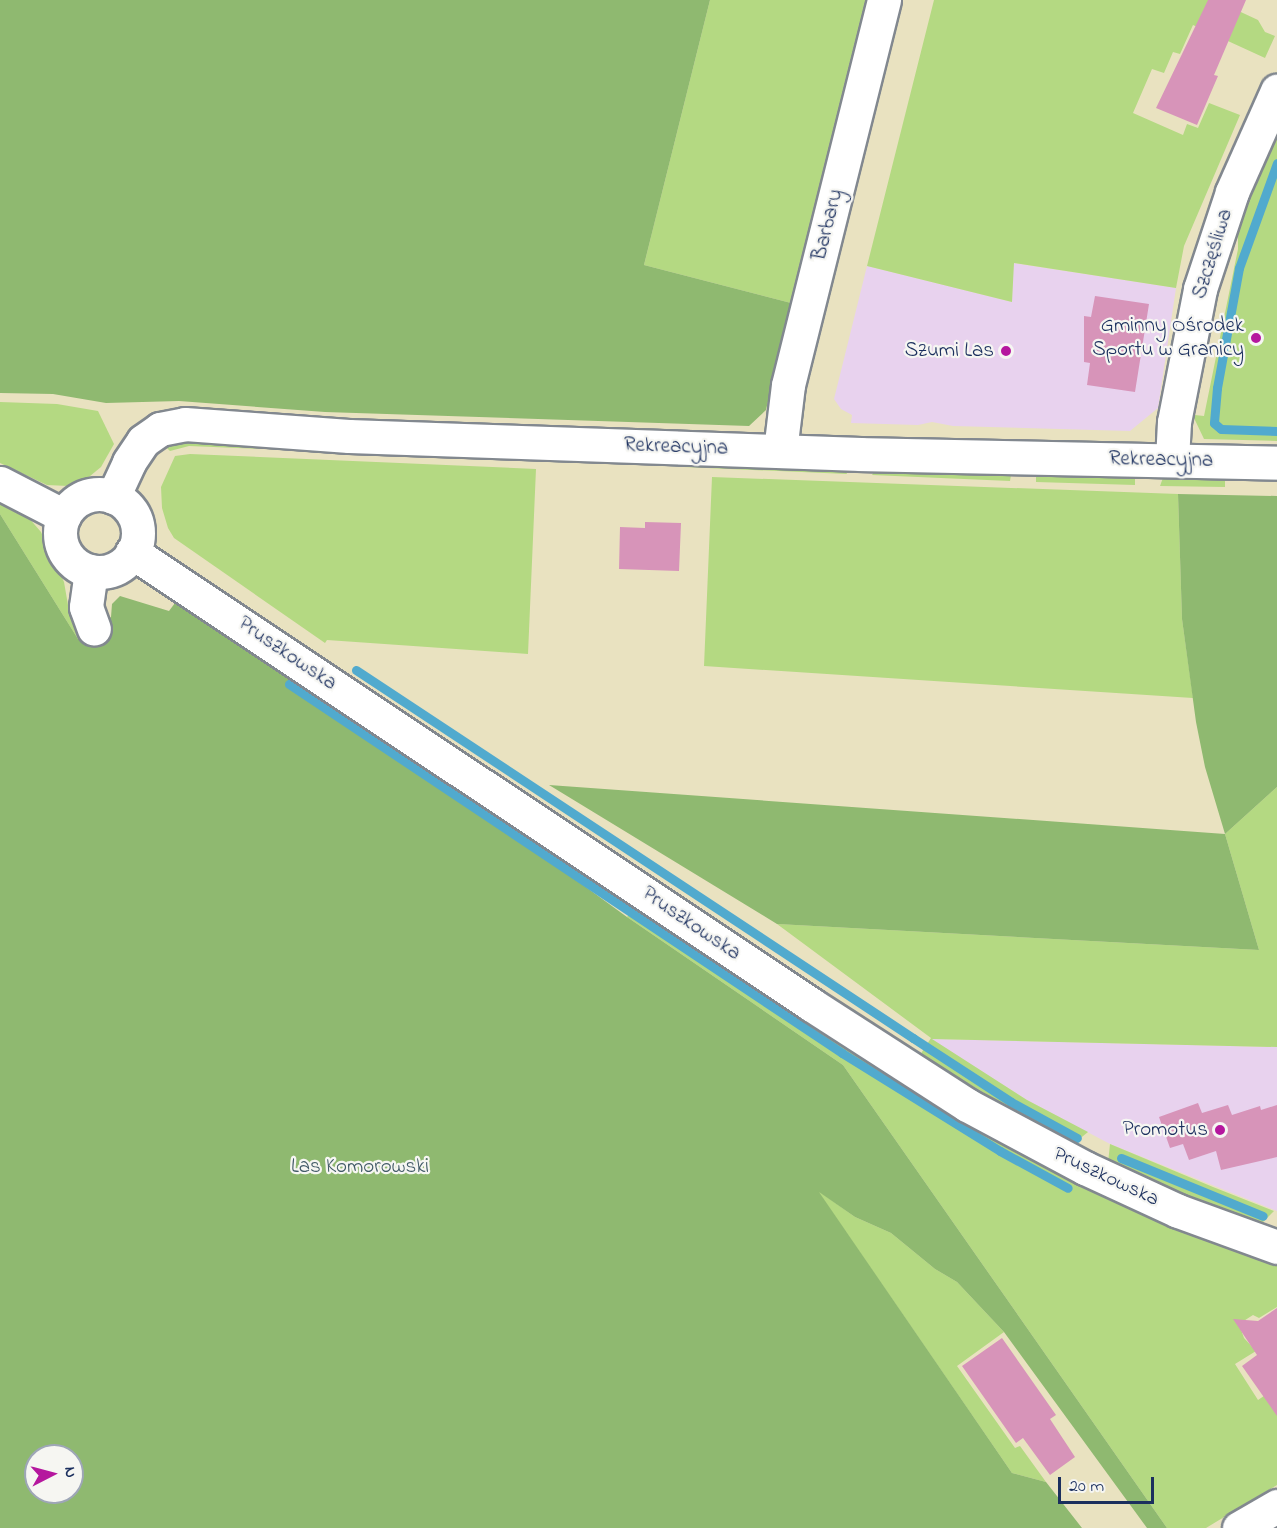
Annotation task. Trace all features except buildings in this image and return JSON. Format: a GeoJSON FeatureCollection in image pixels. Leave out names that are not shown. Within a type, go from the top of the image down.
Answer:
{"type":"FeatureCollection","features":[{"type":"Feature","properties":{"kind":"street","name":"Barbary"},"geometry":{"type":"LineString","coordinates":[[780,451],[788,385],[884,0]]}},
{"type":"Feature","properties":{"kind":"street","name":"Szczęśliwa"},"geometry":{"type":"LineString","coordinates":[[1172,460],[1174,422],[1200,289],[1232,192],[1277,91]]}},
{"type":"Feature","properties":{"kind":"street","name":"Rekreacyjna"},"geometry":{"type":"LineString","coordinates":[[113,497],[129,462],[143,441],[160,429],[176,425],[339,435],[780,451],[1277,463]]}},
{"type":"Feature","properties":{"kind":"street"},"geometry":{"type":"LineString","coordinates":[[0,483],[64,516]]}},
{"type":"Feature","properties":{"kind":"street"},"geometry":{"type":"LineString","coordinates":[[102,494],[113,497],[126,506],[135,520],[137,537],[132,552],[125,562],[114,568],[91,571],[75,563],[64,550],[60,532],[64,516],[75,502],[85,497],[102,494]]}},
{"type":"Feature","properties":{"kind":"street","name":"Pruszkowska"},"geometry":{"type":"LineString","coordinates":[[132,552],[802,998],[967,1105],[1095,1173],[1178,1211],[1277,1247]]}},
{"type":"Feature","properties":{"kind":"street"},"geometry":{"type":"LineString","coordinates":[[91,571],[86,607],[94,629]]}},
{"type":"Feature","properties":{"kind":"street"},"geometry":{"type":"LineString","coordinates":[[1239,1528],[1277,1506]]}},
{"type":"Feature","properties":{"kind":"shaded area","name":"Szumi Las"},"geometry":{"type":"Polygon","coordinates":[[[1013,263],[1176,288],[1158,408],[1130,431],[953,426],[932,422],[918,425],[851,423],[852,415],[841,409],[834,399],[867,266],[1012,302],[1013,263]]]}},
{"type":"Feature","properties":{"kind":"shaded area"},"geometry":{"type":"Polygon","coordinates":[[[931,1039],[1277,1047],[1277,1211],[1110,1144],[1027,1100],[931,1039]]]}},
{"type":"Feature","properties":{"kind":"green space"},"geometry":{"type":"Polygon","coordinates":[[[0,0],[710,0],[644,265],[791,303],[766,410],[749,426],[325,412],[179,401],[106,403],[53,394],[0,393],[0,0]]]}},
{"type":"Feature","properties":{"kind":"green space"},"geometry":{"type":"Polygon","coordinates":[[[710,0],[867,0],[791,303],[644,265],[710,0]]]}},
{"type":"Feature","properties":{"kind":"green space"},"geometry":{"type":"Polygon","coordinates":[[[934,0],[1215,0],[1258,20],[1265,32],[1275,36],[1265,58],[1193,25],[1180,54],[1173,52],[1164,73],[1152,69],[1133,113],[1183,135],[1187,124],[1198,128],[1209,103],[1240,115],[1184,246],[1176,288],[1014,263],[1012,302],[867,266],[934,0]]]}},
{"type":"Feature","properties":{"kind":"green space"},"geometry":{"type":"Polygon","coordinates":[[[1277,128],[1277,441],[1204,439],[1194,418],[1195,415],[1204,416],[1238,249],[1238,221],[1277,128]]]}},
{"type":"Feature","properties":{"kind":"green space"},"geometry":{"type":"Polygon","coordinates":[[[0,402],[57,404],[98,411],[114,444],[101,467],[84,481],[68,486],[47,485],[0,463],[0,402]]]}},
{"type":"Feature","properties":{"kind":"green space"},"geometry":{"type":"Polygon","coordinates":[[[172,439],[366,453],[189,446],[170,451],[164,445],[172,439]]]}},
{"type":"Feature","properties":{"kind":"green space"},"geometry":{"type":"Polygon","coordinates":[[[190,454],[536,469],[528,654],[327,640],[325,643],[174,538],[168,528],[162,508],[161,487],[175,456],[190,454]]]}},
{"type":"Feature","properties":{"kind":"green space"},"geometry":{"type":"Polygon","coordinates":[[[690,459],[843,465],[847,474],[684,467],[690,459]]]}},
{"type":"Feature","properties":{"kind":"green space"},"geometry":{"type":"Polygon","coordinates":[[[878,466],[1006,469],[1011,475],[1010,481],[872,475],[878,466]]]}},
{"type":"Feature","properties":{"kind":"green space"},"geometry":{"type":"Polygon","coordinates":[[[1040,470],[1130,472],[1135,477],[1135,485],[1036,482],[1036,475],[1040,470]]]}},
{"type":"Feature","properties":{"kind":"green space"},"geometry":{"type":"Polygon","coordinates":[[[1220,474],[1225,479],[1225,487],[1160,486],[1164,475],[1220,474]]]}},
{"type":"Feature","properties":{"kind":"green space"},"geometry":{"type":"Polygon","coordinates":[[[712,477],[1178,494],[1182,619],[1193,698],[704,666],[712,477]]]}},
{"type":"Feature","properties":{"kind":"green space"},"geometry":{"type":"Polygon","coordinates":[[[1178,494],[1277,496],[1277,787],[1225,834],[1205,767],[1196,722],[1182,619],[1178,494]]]}},
{"type":"Feature","properties":{"kind":"green space"},"geometry":{"type":"Polygon","coordinates":[[[0,503],[28,517],[41,532],[64,582],[68,605],[86,634],[78,639],[0,514],[0,503]]]}},
{"type":"Feature","properties":{"kind":"green space","name":"Las Komorowski"},"geometry":{"type":"Polygon","coordinates":[[[0,514],[78,639],[111,617],[112,604],[120,596],[169,611],[175,603],[240,640],[304,682],[627,917],[843,1065],[1167,1528],[1147,1528],[1004,1332],[957,1282],[935,1269],[891,1233],[855,1217],[819,1192],[1012,1473],[1046,1482],[1082,1528],[0,1528],[0,514]]]}},
{"type":"Feature","properties":{"kind":"green space"},"geometry":{"type":"Polygon","coordinates":[[[549,785],[1225,834],[1259,950],[777,924],[549,785]]]}},
{"type":"Feature","properties":{"kind":"green space"},"geometry":{"type":"Polygon","coordinates":[[[1277,787],[1277,1047],[932,1039],[1027,1100],[1088,1132],[1072,1145],[920,1055],[931,1038],[777,924],[1259,950],[1225,834],[1277,787]]]}},
{"type":"Feature","properties":{"kind":"green space"},"geometry":{"type":"Polygon","coordinates":[[[637,904],[916,1089],[1055,1171],[1178,1227],[1277,1263],[1277,1307],[1259,1318],[1253,1315],[1239,1324],[1244,1338],[1256,1351],[1235,1364],[1258,1400],[1277,1387],[1277,1485],[1206,1528],[1167,1528],[843,1065],[627,917],[637,904]]]}},
{"type":"Feature","properties":{"kind":"green space"},"geometry":{"type":"Polygon","coordinates":[[[1110,1144],[1274,1211],[1260,1225],[1169,1192],[1108,1163],[1110,1144]]]}},
{"type":"Feature","properties":{"kind":"green space"},"geometry":{"type":"Polygon","coordinates":[[[817,1190],[855,1217],[891,1233],[935,1269],[957,1282],[1004,1332],[957,1366],[1015,1448],[1020,1446],[1046,1482],[1012,1473],[817,1190]]]}},
{"type":"Feature","properties":{"kind":"waterway"},"geometry":{"type":"LineString","coordinates":[[1277,163],[1239,268],[1217,388],[1214,423],[1221,429],[1277,431]]}},
{"type":"Feature","properties":{"kind":"waterway"},"geometry":{"type":"LineString","coordinates":[[356,670],[1011,1102],[1077,1138]]}},
{"type":"Feature","properties":{"kind":"waterway"},"geometry":{"type":"LineString","coordinates":[[289,684],[842,1053],[1000,1151],[1068,1188]]}},
{"type":"Feature","properties":{"kind":"waterway"},"geometry":{"type":"LineString","coordinates":[[1121,1158],[1263,1216]]}},
{"type":"Feature","properties":{"kind":"place","name":"Gminny Ośrodek Sportu w Granicy"},"geometry":{"type":"Point","coordinates":[1256,338]}},
{"type":"Feature","properties":{"kind":"place","name":"Szumi Las"},"geometry":{"type":"Point","coordinates":[1006,351]}},
{"type":"Feature","properties":{"kind":"place","name":"Promotus"},"geometry":{"type":"Point","coordinates":[1220,1130]}}]}
